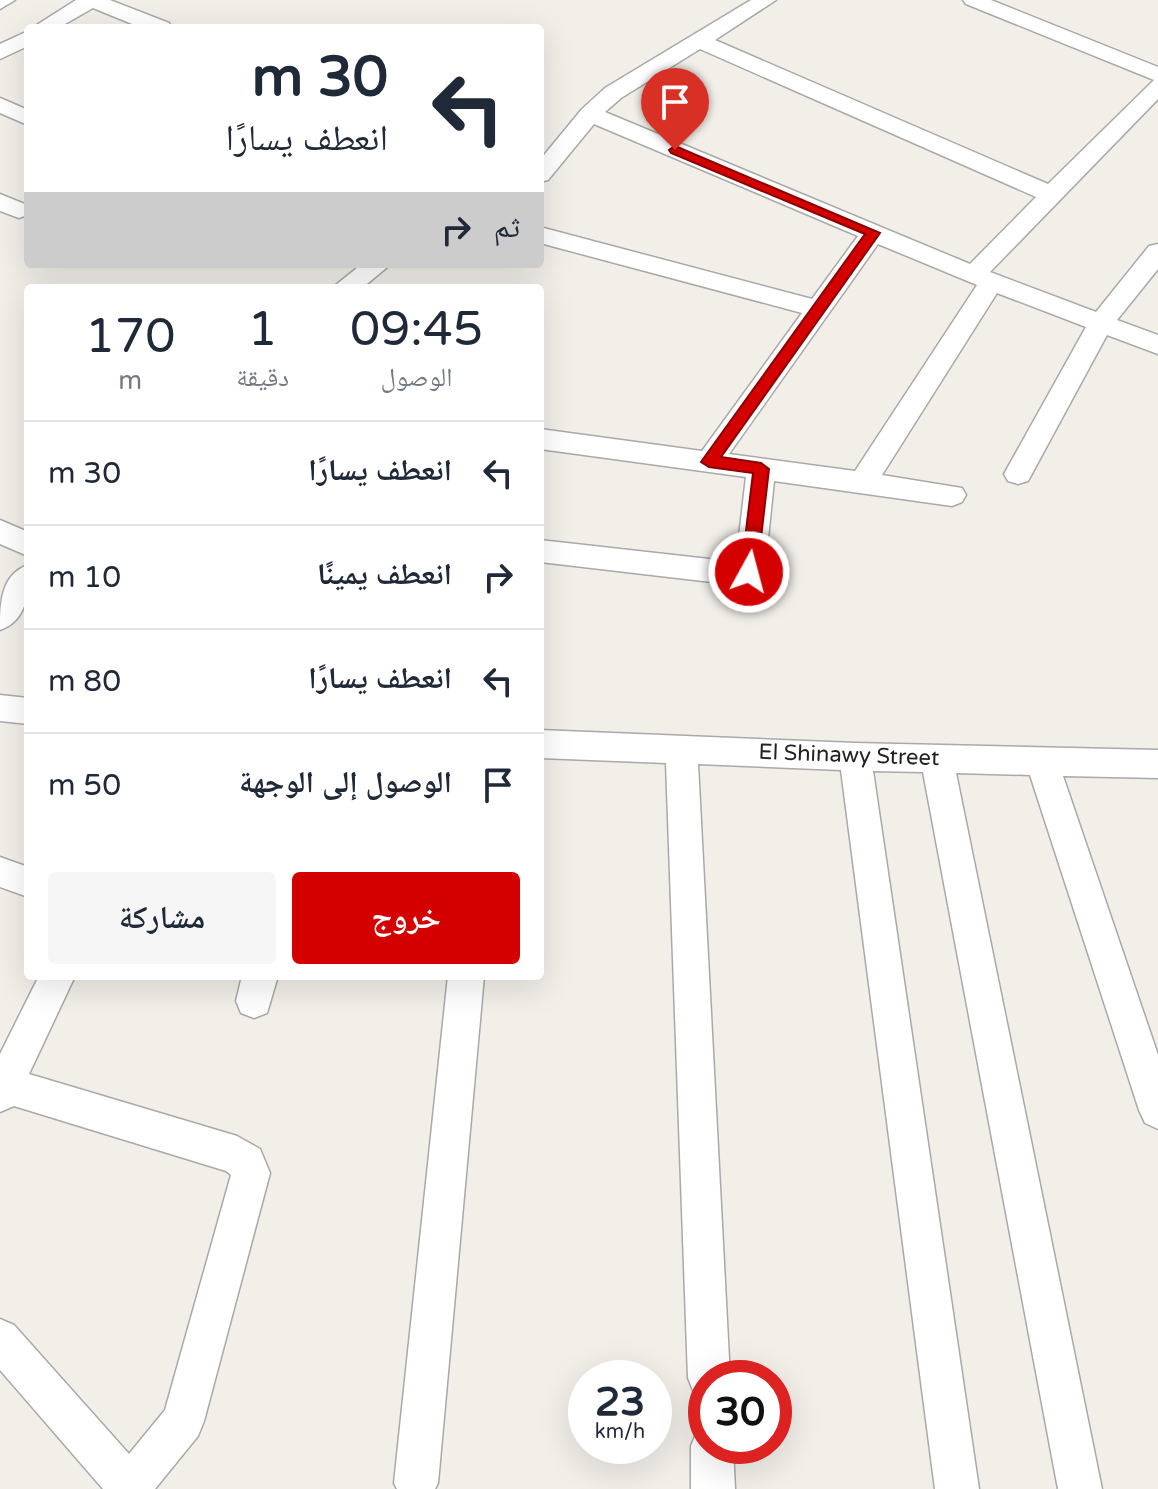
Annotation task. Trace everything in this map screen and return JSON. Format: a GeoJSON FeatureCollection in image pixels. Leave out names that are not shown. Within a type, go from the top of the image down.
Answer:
{"type":"FeatureCollection","features":[{"type":"Feature","properties":{"kind":"street"},"geometry":{"type":"LineString","coordinates":[[50,24],[92,0],[151,24]]}},
{"type":"Feature","properties":{"kind":"street"},"geometry":{"type":"LineString","coordinates":[[544,170],[590,114],[613,93],[766,0]]}},
{"type":"Feature","properties":{"kind":"street"},"geometry":{"type":"LineString","coordinates":[[973,0],[1158,75]]}},
{"type":"Feature","properties":{"kind":"street"},"geometry":{"type":"LineString","coordinates":[[0,53],[24,39]]}},
{"type":"Feature","properties":{"kind":"street"},"geometry":{"type":"LineString","coordinates":[[697,40],[1052,195]]}},
{"type":"Feature","properties":{"kind":"street"},"geometry":{"type":"LineString","coordinates":[[862,483],[983,278],[1052,195],[1158,86]]}},
{"type":"Feature","properties":{"kind":"street"},"geometry":{"type":"LineString","coordinates":[[0,105],[24,116]]}},
{"type":"Feature","properties":{"kind":"street"},"geometry":{"type":"LineString","coordinates":[[590,114],[983,278],[1158,345]]}},
{"type":"Feature","properties":{"kind":"street"},"geometry":{"type":"LineString","coordinates":[[709,462],[873,233]]}},
{"type":"Feature","properties":{"kind":"street"},"geometry":{"type":"LineString","coordinates":[[544,236],[818,309]]}},
{"type":"Feature","properties":{"kind":"street"},"geometry":{"type":"LineString","coordinates":[[1018,474],[1101,323],[1158,252]]}},
{"type":"Feature","properties":{"kind":"street"},"geometry":{"type":"LineString","coordinates":[[351,284],[373,268]]}},
{"type":"Feature","properties":{"kind":"street"},"geometry":{"type":"LineString","coordinates":[[544,440],[952,495]]}},
{"type":"Feature","properties":{"kind":"street"},"geometry":{"type":"LineString","coordinates":[[544,551],[746,575],[750,567],[761,469]]}},
{"type":"Feature","properties":{"kind":"street"},"geometry":{"type":"LineString","coordinates":[[0,531],[24,543]]}},
{"type":"Feature","properties":{"kind":"street"},"geometry":{"type":"LineString","coordinates":[[0,618],[24,583]]}},
{"type":"Feature","properties":{"kind":"street"},"geometry":{"type":"LineString","coordinates":[[0,708],[24,711]]}},
{"type":"Feature","properties":{"kind":"street","name":"El Shinawy Street"},"geometry":{"type":"LineString","coordinates":[[544,744],[855,757],[1158,764]]}},
{"type":"Feature","properties":{"kind":"street"},"geometry":{"type":"LineString","coordinates":[[681,748],[708,1360]]}},
{"type":"Feature","properties":{"kind":"street"},"geometry":{"type":"LineString","coordinates":[[855,757],[957,1489]]}},
{"type":"Feature","properties":{"kind":"street"},"geometry":{"type":"LineString","coordinates":[[937,759],[1080,1489]]}},
{"type":"Feature","properties":{"kind":"street"},"geometry":{"type":"LineString","coordinates":[[1042,761],[1158,1110]]}},
{"type":"Feature","properties":{"kind":"street"},"geometry":{"type":"LineString","coordinates":[[0,872],[24,881]]}},
{"type":"Feature","properties":{"kind":"street"},"geometry":{"type":"LineString","coordinates":[[0,1339],[130,1488],[183,1421],[251,1173],[237,1155],[2,1090],[55,980]]}},
{"type":"Feature","properties":{"kind":"street"},"geometry":{"type":"LineString","coordinates":[[416,1483],[466,980]]}},
{"type":"Feature","properties":{"kind":"street"},"geometry":{"type":"LineString","coordinates":[[712,1464],[713,1489]]}},
{"type":"Feature","properties":{"kind":"route"},"geometry":{"type":"LineString","coordinates":[[675,150],[873,233],[709,462],[761,469],[749,572]]}}]}
